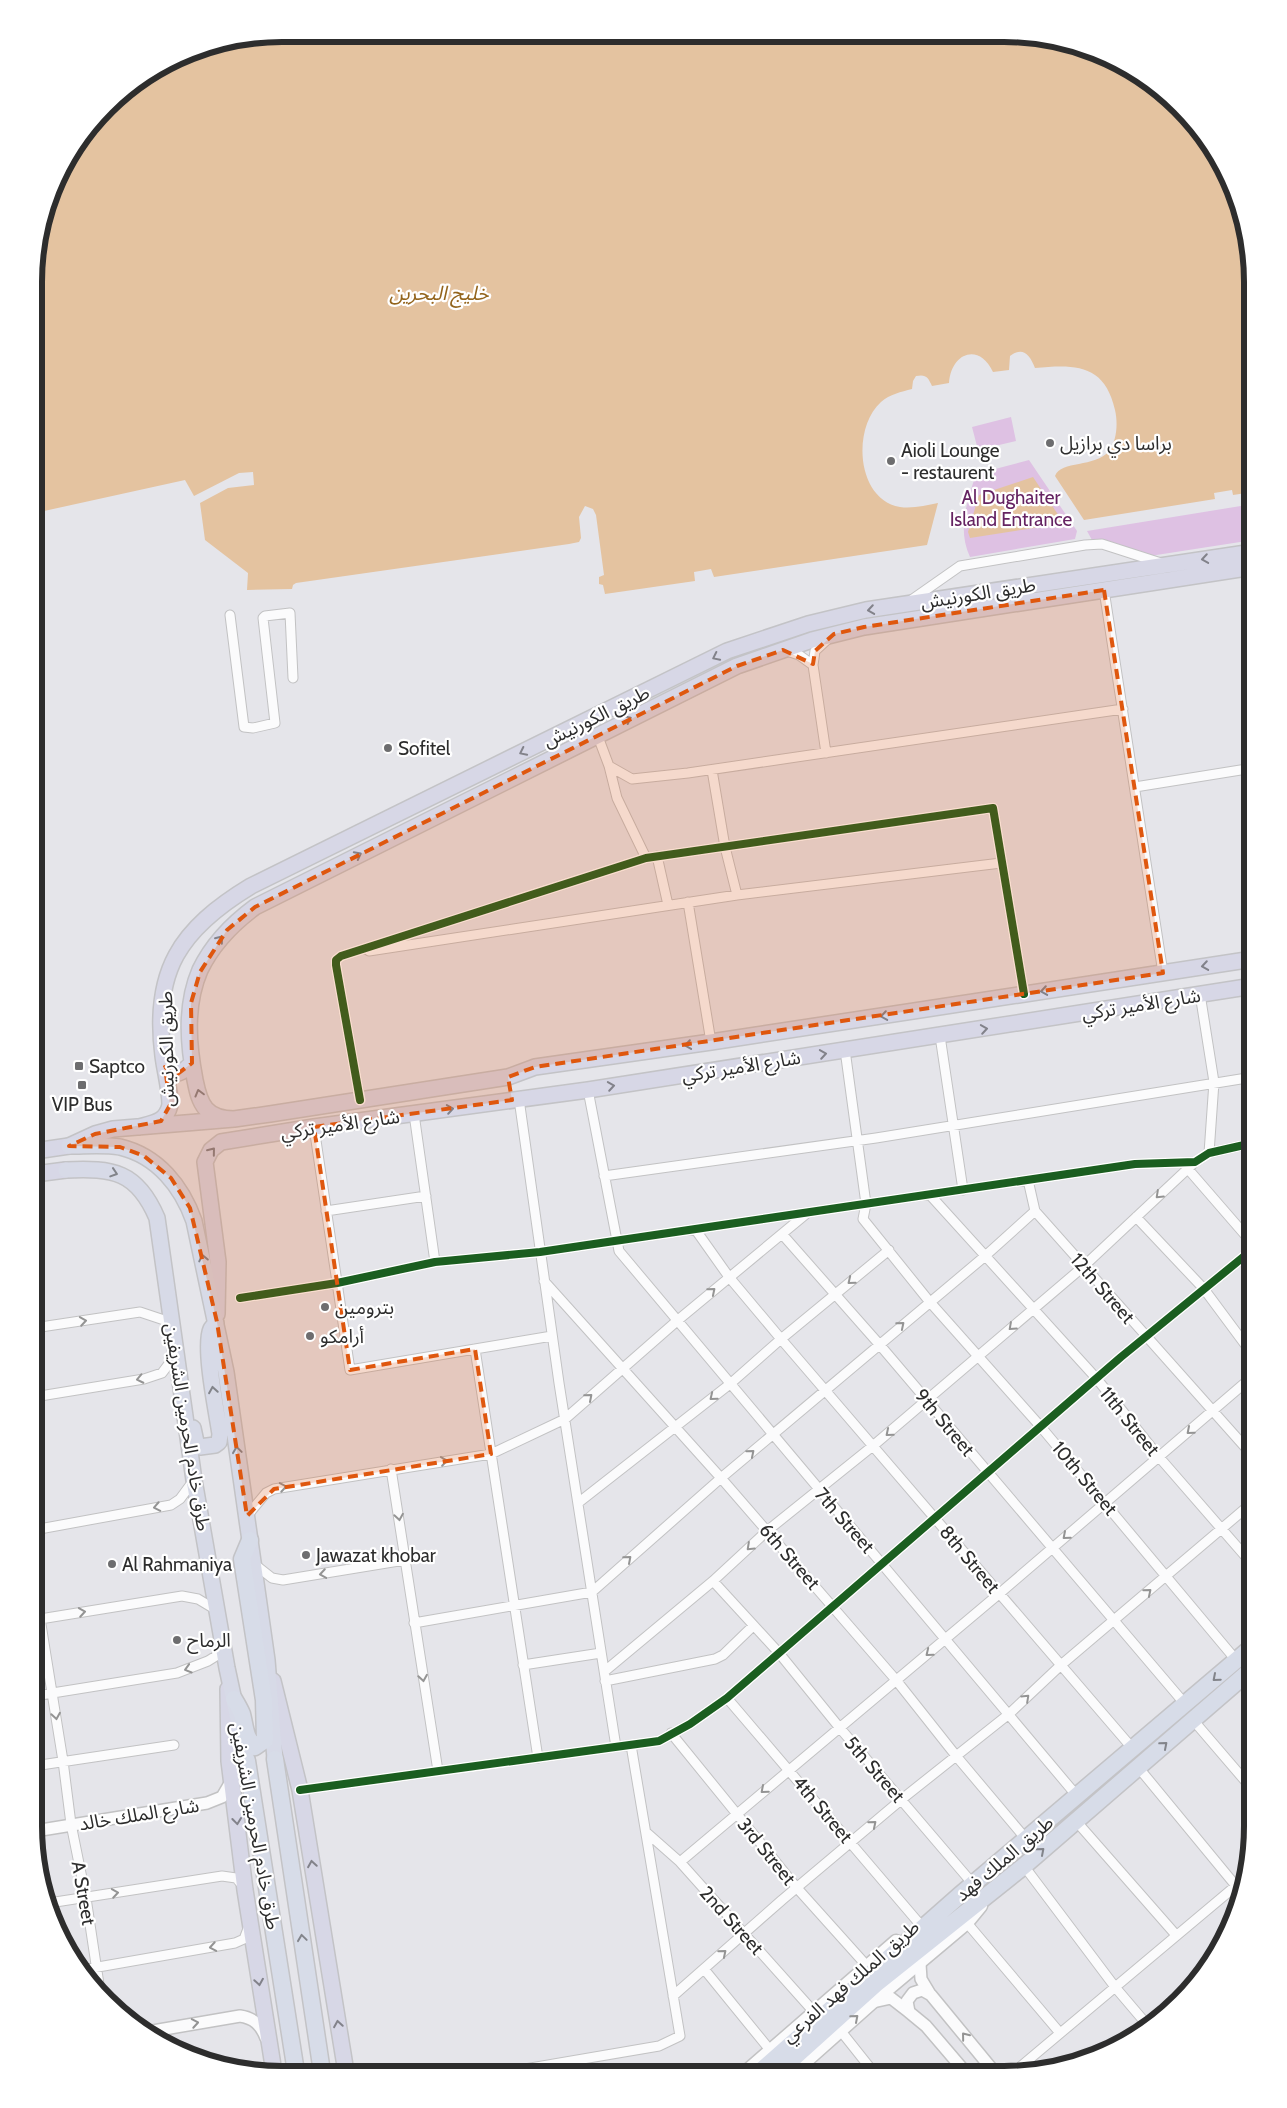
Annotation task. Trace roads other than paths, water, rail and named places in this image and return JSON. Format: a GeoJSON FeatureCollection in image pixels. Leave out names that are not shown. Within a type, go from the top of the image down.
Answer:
{"type":"FeatureCollection","features":[{"type":"Feature","properties":{"kind":"highway"},"geometry":{"type":"LineString","coordinates":[[69,1146],[104,1145],[133,1151],[153,1162],[171,1178],[184,1198],[194,1221],[217,1322],[211,1330],[209,1347],[210,1370],[220,1434],[219,1442],[215,1445],[200,1447],[196,1442],[179,1369]]}},
{"type":"Feature","properties":{"kind":"highway","name":"طرق خادم الحرمين الشريفين"},"geometry":{"type":"LineString","coordinates":[[66,1170],[101,1169],[112,1172],[134,1184],[146,1195],[157,1218],[194,1480],[219,1612],[227,1668],[247,1761],[295,2066]]}},
{"type":"Feature","properties":{"kind":"highway","name":"طرق خادم الحرمين الشريفين"},"geometry":{"type":"LineString","coordinates":[[217,1322],[268,1660],[275,1759],[321,2066]]}},
{"type":"Feature","properties":{"kind":"highway"},"geometry":{"type":"LineString","coordinates":[[234,1699],[241,1712],[251,1744],[255,1747],[265,1740],[264,1700],[242,1559],[250,1540]]}},
{"type":"Feature","properties":{"kind":"highway","name":"طريق الملك فهد"},"geometry":{"type":"LineString","coordinates":[[766,2066],[960,1895],[1244,1653]]}},
{"type":"Feature","properties":{"kind":"highway","name":"طريق الملك فهد"},"geometry":{"type":"LineString","coordinates":[[785,2066],[876,1984],[1024,1866],[1193,1720],[1244,1680]]}},
{"type":"Feature","properties":{"kind":"main road","name":"طريق الكورنيش"},"geometry":{"type":"LineString","coordinates":[[139,1127],[161,1121],[169,1113],[170,1100],[165,1067],[161,1012],[165,982],[170,967],[193,932],[223,903],[259,882],[727,652],[808,624],[866,610],[1244,553]]}},
{"type":"Feature","properties":{"kind":"main road","name":"طريق الكورنيش"},"geometry":{"type":"LineString","coordinates":[[234,1119],[215,1116],[204,1107],[198,1093],[192,1063],[189,1023],[194,986],[206,958],[215,945],[240,919],[255,907],[597,734],[737,666],[783,650],[864,627],[1244,568]]}},
{"type":"Feature","properties":{"kind":"main road","name":"شارع الأمير تركي"},"geometry":{"type":"LineString","coordinates":[[139,1127],[234,1119],[508,1077],[535,1067],[1244,960]]}},
{"type":"Feature","properties":{"kind":"main road","name":"شارع الأمير تركي"},"geometry":{"type":"LineString","coordinates":[[228,1140],[314,1126],[588,1090],[1244,987]]}},
{"type":"Feature","properties":{"kind":"main road"},"geometry":{"type":"LineString","coordinates":[[165,1067],[173,1074],[179,1074],[185,1071],[192,1063]]}},
{"type":"Feature","properties":{"kind":"main road"},"geometry":{"type":"LineString","coordinates":[[508,1077],[516,1099]]}},
{"type":"Feature","properties":{"kind":"main road"},"geometry":{"type":"LineString","coordinates":[[42,1150],[69,1146],[95,1134],[113,1129],[139,1127]]}},
{"type":"Feature","properties":{"kind":"main road","name":"طرق خادم الحرمين الشريفين"},"geometry":{"type":"LineString","coordinates":[[217,1322],[218,1262],[205,1162],[211,1150],[221,1142],[228,1140]]}},
{"type":"Feature","properties":{"kind":"main road"},"geometry":{"type":"LineString","coordinates":[[42,1173],[66,1170]]}},
{"type":"Feature","properties":{"kind":"main road"},"geometry":{"type":"LineString","coordinates":[[268,1660],[300,1790],[345,2066]]}},
{"type":"Feature","properties":{"kind":"main road"},"geometry":{"type":"LineString","coordinates":[[227,1668],[229,1761],[245,1890],[271,2064]]}},
{"type":"Feature","properties":{"kind":"main road","name":"طريق الملك فهد الفرعي"},"geometry":{"type":"LineString","coordinates":[[801,2066],[840,2030],[968,1923],[996,1888]]}},
{"type":"Feature","properties":{"kind":"main road","name":"طريق الملك فهد الفرعي"},"geometry":{"type":"LineString","coordinates":[[752,2066],[918,1922],[935,1909],[960,1895]]}},
{"type":"Feature","properties":{"kind":"street"},"geometry":{"type":"LineString","coordinates":[[906,604],[960,566],[1085,545],[1102,544],[1166,565]]}},
{"type":"Feature","properties":{"kind":"street"},"geometry":{"type":"LineString","coordinates":[[1104,590],[1136,787],[1163,973]]}},
{"type":"Feature","properties":{"kind":"street"},"geometry":{"type":"LineString","coordinates":[[230,615],[244,727],[253,728],[275,722],[263,618],[266,616],[290,613],[293,678]]}},
{"type":"Feature","properties":{"kind":"street"},"geometry":{"type":"LineString","coordinates":[[826,753],[813,665],[815,651],[834,634]]}},
{"type":"Feature","properties":{"kind":"street"},"geometry":{"type":"LineString","coordinates":[[783,650],[799,655],[813,665]]}},
{"type":"Feature","properties":{"kind":"street"},"geometry":{"type":"LineString","coordinates":[[609,766],[632,779],[712,770],[1123,709]]}},
{"type":"Feature","properties":{"kind":"street"},"geometry":{"type":"LineString","coordinates":[[597,734],[609,766],[617,798],[646,858]]}},
{"type":"Feature","properties":{"kind":"street"},"geometry":{"type":"LineString","coordinates":[[1136,787],[1244,769]]}},
{"type":"Feature","properties":{"kind":"street"},"geometry":{"type":"LineString","coordinates":[[712,770],[725,847],[737,895]]}},
{"type":"Feature","properties":{"kind":"street"},"geometry":{"type":"LineString","coordinates":[[360,1100],[336,960],[341,956],[657,856],[993,808],[1024,994]]}},
{"type":"Feature","properties":{"kind":"street"},"geometry":{"type":"LineString","coordinates":[[657,856],[668,905]]}},
{"type":"Feature","properties":{"kind":"street"},"geometry":{"type":"LineString","coordinates":[[341,956],[737,895],[1002,862]]}},
{"type":"Feature","properties":{"kind":"street"},"geometry":{"type":"LineString","coordinates":[[688,902],[711,1042]]}},
{"type":"Feature","properties":{"kind":"street"},"geometry":{"type":"LineString","coordinates":[[1200,994],[1214,1082],[1209,1153]]}},
{"type":"Feature","properties":{"kind":"street"},"geometry":{"type":"LineString","coordinates":[[940,1036],[963,1190]]}},
{"type":"Feature","properties":{"kind":"street"},"geometry":{"type":"LineString","coordinates":[[845,1050],[866,1204]]}},
{"type":"Feature","properties":{"kind":"street"},"geometry":{"type":"LineString","coordinates":[[604,1176],[857,1140],[1244,1078]]}},
{"type":"Feature","properties":{"kind":"street"},"geometry":{"type":"LineString","coordinates":[[588,1090],[616,1241]]}},
{"type":"Feature","properties":{"kind":"street"},"geometry":{"type":"LineString","coordinates":[[516,1099],[616,1747]]}},
{"type":"Feature","properties":{"kind":"street"},"geometry":{"type":"LineString","coordinates":[[414,1114],[434,1262]]}},
{"type":"Feature","properties":{"kind":"street"},"geometry":{"type":"LineString","coordinates":[[314,1126],[350,1370],[552,1336]]}},
{"type":"Feature","properties":{"kind":"street"},"geometry":{"type":"LineString","coordinates":[[605,1671],[713,1581],[767,1531],[979,1357],[1033,1308],[1084,1266],[1195,1162],[1209,1153],[1244,1145]]}},
{"type":"Feature","properties":{"kind":"street"},"geometry":{"type":"LineString","coordinates":[[240,1298],[337,1283],[434,1262],[540,1252],[1134,1164],[1195,1162]]}},
{"type":"Feature","properties":{"kind":"street"},"geometry":{"type":"LineString","coordinates":[[1188,1169],[1244,1234]]}},
{"type":"Feature","properties":{"kind":"street","name":"12th Street"},"geometry":{"type":"LineString","coordinates":[[1028,1180],[1035,1211],[1244,1446]]}},
{"type":"Feature","properties":{"kind":"street","name":"11th Street"},"geometry":{"type":"LineString","coordinates":[[930,1195],[984,1257],[1097,1379],[1159,1457],[1244,1554]]}},
{"type":"Feature","properties":{"kind":"street"},"geometry":{"type":"LineString","coordinates":[[326,1211],[426,1196]]}},
{"type":"Feature","properties":{"kind":"street","name":"10th Street"},"geometry":{"type":"LineString","coordinates":[[866,1204],[863,1220],[929,1301],[1041,1427],[1236,1660]]}},
{"type":"Feature","properties":{"kind":"street"},"geometry":{"type":"LineString","coordinates":[[414,1623],[592,1592],[721,1478],[929,1301],[984,1257],[1035,1211]]}},
{"type":"Feature","properties":{"kind":"street"},"geometry":{"type":"LineString","coordinates":[[247,1516],[266,1493],[274,1489],[491,1454],[565,1419],[678,1320],[807,1213]]}},
{"type":"Feature","properties":{"kind":"street"},"geometry":{"type":"LineString","coordinates":[[1136,1217],[1204,1289],[1244,1343]]}},
{"type":"Feature","properties":{"kind":"street","name":"8th Street"},"geometry":{"type":"LineString","coordinates":[[695,1229],[730,1277],[781,1338],[1132,1749]]}},
{"type":"Feature","properties":{"kind":"street","name":"9th Street"},"geometry":{"type":"LineString","coordinates":[[782,1234],[879,1344],[1185,1704]]}},
{"type":"Feature","properties":{"kind":"street","name":"7th Street"},"geometry":{"type":"LineString","coordinates":[[616,1241],[619,1251],[1077,1796]]}},
{"type":"Feature","properties":{"kind":"street"},"geometry":{"type":"LineString","coordinates":[[578,1502],[730,1384],[781,1338],[889,1250]]}},
{"type":"Feature","properties":{"kind":"street"},"geometry":{"type":"LineString","coordinates":[[300,1790],[631,1745],[659,1740],[690,1724],[727,1698],[1146,1337],[1244,1256]]}},
{"type":"Feature","properties":{"kind":"street","name":"6th Street"},"geometry":{"type":"LineString","coordinates":[[544,1281],[624,1367],[833,1606],[1026,1839]]}},
{"type":"Feature","properties":{"kind":"street"},"geometry":{"type":"LineString","coordinates":[[42,1327],[140,1312],[173,1323]]}},
{"type":"Feature","properties":{"kind":"street"},"geometry":{"type":"LineString","coordinates":[[474,1349],[538,1758]]}},
{"type":"Feature","properties":{"kind":"street"},"geometry":{"type":"LineString","coordinates":[[42,1396],[144,1379],[162,1372],[177,1352]]}},
{"type":"Feature","properties":{"kind":"street"},"geometry":{"type":"LineString","coordinates":[[680,1862],[1000,1593],[1244,1383]]}},
{"type":"Feature","properties":{"kind":"street"},"geometry":{"type":"LineString","coordinates":[[391,1469],[438,1771]]}},
{"type":"Feature","properties":{"kind":"street"},"geometry":{"type":"LineString","coordinates":[[42,1529],[171,1505],[180,1499],[194,1480]]}},
{"type":"Feature","properties":{"kind":"street"},"geometry":{"type":"LineString","coordinates":[[673,1996],[902,1799],[1009,1714],[1061,1666],[1244,1510]]}},
{"type":"Feature","properties":{"kind":"street"},"geometry":{"type":"LineString","coordinates":[[253,1563],[272,1578],[283,1580],[405,1560]]}},
{"type":"Feature","properties":{"kind":"street","name":"5th Street"},"geometry":{"type":"LineString","coordinates":[[713,1581],[779,1653],[839,1727],[973,1884]]}},
{"type":"Feature","properties":{"kind":"street"},"geometry":{"type":"LineString","coordinates":[[42,1619],[182,1596],[198,1599],[219,1612]]}},
{"type":"Feature","properties":{"kind":"street"},"geometry":{"type":"LineString","coordinates":[[605,1681],[715,1659],[723,1655],[753,1626]]}},
{"type":"Feature","properties":{"kind":"street"},"geometry":{"type":"LineString","coordinates":[[42,1695],[177,1672],[194,1667],[216,1656],[223,1639]]}},
{"type":"Feature","properties":{"kind":"street","name":"A Street"},"geometry":{"type":"LineString","coordinates":[[42,1644],[52,1693],[71,1824],[86,1898],[99,1980]]}},
{"type":"Feature","properties":{"kind":"street"},"geometry":{"type":"LineString","coordinates":[[523,1665],[601,1653]]}},
{"type":"Feature","properties":{"kind":"street","name":"4th Street"},"geometry":{"type":"LineString","coordinates":[[727,1698],[918,1922]]}},
{"type":"Feature","properties":{"kind":"street"},"geometry":{"type":"LineString","coordinates":[[1193,1720],[1244,1780]]}},
{"type":"Feature","properties":{"kind":"street","name":"3rd Street"},"geometry":{"type":"LineString","coordinates":[[671,1733],[797,1888],[867,1966]]}},
{"type":"Feature","properties":{"kind":"street"},"geometry":{"type":"LineString","coordinates":[[542,2066],[658,2046],[680,2036],[631,1745]]}},
{"type":"Feature","properties":{"kind":"street"},"geometry":{"type":"LineString","coordinates":[[42,1765],[170,1746]]}},
{"type":"Feature","properties":{"kind":"street"},"geometry":{"type":"LineString","coordinates":[[1138,1767],[1236,1886]]}},
{"type":"Feature","properties":{"kind":"street","name":"شارع الملك خالد"},"geometry":{"type":"LineString","coordinates":[[42,1830],[206,1803],[222,1796],[232,1780]]}},
{"type":"Feature","properties":{"kind":"street"},"geometry":{"type":"LineString","coordinates":[[1076,1821],[1176,1935]]}},
{"type":"Feature","properties":{"kind":"street","name":"2nd Street"},"geometry":{"type":"LineString","coordinates":[[646,1832],[680,1862],[814,2012]]}},
{"type":"Feature","properties":{"kind":"street"},"geometry":{"type":"LineString","coordinates":[[1024,1866],[1115,1986],[1144,2021]]}},
{"type":"Feature","properties":{"kind":"street"},"geometry":{"type":"LineString","coordinates":[[55,1902],[228,1876],[236,1878],[245,1890]]}},
{"type":"Feature","properties":{"kind":"street"},"geometry":{"type":"LineString","coordinates":[[1023,2065],[1176,1935],[1235,1892]]}},
{"type":"Feature","properties":{"kind":"street"},"geometry":{"type":"LineString","coordinates":[[90,1968],[235,1943],[246,1936],[250,1923]]}},
{"type":"Feature","properties":{"kind":"street"},"geometry":{"type":"LineString","coordinates":[[968,1923],[1060,2033]]}},
{"type":"Feature","properties":{"kind":"street"},"geometry":{"type":"LineString","coordinates":[[920,1964],[921,1979],[931,1995],[989,2066]]}},
{"type":"Feature","properties":{"kind":"street"},"geometry":{"type":"LineString","coordinates":[[704,1969],[770,2050]]}},
{"type":"Feature","properties":{"kind":"street"},"geometry":{"type":"LineString","coordinates":[[909,2012],[907,2001],[914,1993],[922,1990],[931,1995]]}},
{"type":"Feature","properties":{"kind":"street"},"geometry":{"type":"LineString","coordinates":[[873,2002],[892,1998],[926,2026],[960,2066]]}},
{"type":"Feature","properties":{"kind":"street"},"geometry":{"type":"LineString","coordinates":[[158,2030],[240,2016],[248,2017],[259,2024],[271,2064]]}},
{"type":"Feature","properties":{"kind":"street"},"geometry":{"type":"LineString","coordinates":[[840,2030],[868,2066]]}},
{"type":"Feature","properties":{"kind":"water","name":"خليج البحرين"},"geometry":{"type":"Polygon","coordinates":[[[283,42],[1004,42],[1051,47],[1096,61],[1138,83],[1163,102],[1185,124],[1204,149],[1220,177],[1232,206],[1240,236],[1244,267],[1244,493],[1233,495],[1232,490],[1214,493],[1215,499],[1084,520],[1055,476],[1058,471],[1064,468],[1096,460],[1112,447],[1117,426],[1115,410],[1110,395],[1104,383],[1096,375],[1086,370],[1063,366],[1035,368],[1031,359],[1026,353],[1022,352],[1010,356],[1009,370],[993,372],[980,357],[973,354],[966,355],[955,364],[949,383],[932,386],[926,377],[922,375],[916,376],[912,389],[888,397],[881,402],[872,414],[866,428],[863,445],[863,461],[867,477],[874,491],[885,501],[900,507],[915,507],[938,503],[927,545],[714,577],[711,569],[694,572],[695,581],[605,594],[603,585],[599,584],[599,577],[604,575],[596,515],[593,509],[585,506],[579,517],[581,538],[579,542],[296,583],[292,589],[247,590],[248,573],[205,540],[200,503],[228,488],[254,485],[253,472],[239,473],[194,496],[185,480],[42,511],[43,267],[47,236],[61,191],[83,149],[102,124],[124,102],[149,83],[191,61],[236,47],[283,42]]]}},
{"type":"Feature","properties":{"kind":"water"},"geometry":{"type":"Polygon","coordinates":[[[1033,477],[1059,516],[1060,524],[970,538],[968,532],[979,495],[1033,477]]]}},
{"type":"Feature","properties":{"kind":"place","name":"براسا دي برازيل"},"geometry":{"type":"Point","coordinates":[1050,443]}},
{"type":"Feature","properties":{"kind":"place","name":"Aioli Lounge - restaurent"},"geometry":{"type":"Point","coordinates":[891,461]}},
{"type":"Feature","properties":{"kind":"place","name":"Sofitel"},"geometry":{"type":"Point","coordinates":[388,748]}},
{"type":"Feature","properties":{"kind":"place","name":"Saptco"},"geometry":{"type":"Point","coordinates":[79,1066]}},
{"type":"Feature","properties":{"kind":"place","name":"VIP Bus"},"geometry":{"type":"Point","coordinates":[82,1085]}},
{"type":"Feature","properties":{"kind":"place","name":"بترومين"},"geometry":{"type":"Point","coordinates":[325,1307]}},
{"type":"Feature","properties":{"kind":"place","name":"أرامكو"},"geometry":{"type":"Point","coordinates":[310,1336]}},
{"type":"Feature","properties":{"kind":"place","name":"Jawazat khobar"},"geometry":{"type":"Point","coordinates":[306,1555]}},
{"type":"Feature","properties":{"kind":"place","name":"Al Rahmaniya"},"geometry":{"type":"Point","coordinates":[112,1564]}},
{"type":"Feature","properties":{"kind":"place","name":"الرماح"},"geometry":{"type":"Point","coordinates":[177,1640]}},
{"type":"Feature","properties":{"kind":"park label","name":"Al Dughaiter Island Entrance"},"geometry":{"type":"Point","coordinates":[1011,508]}}]}
